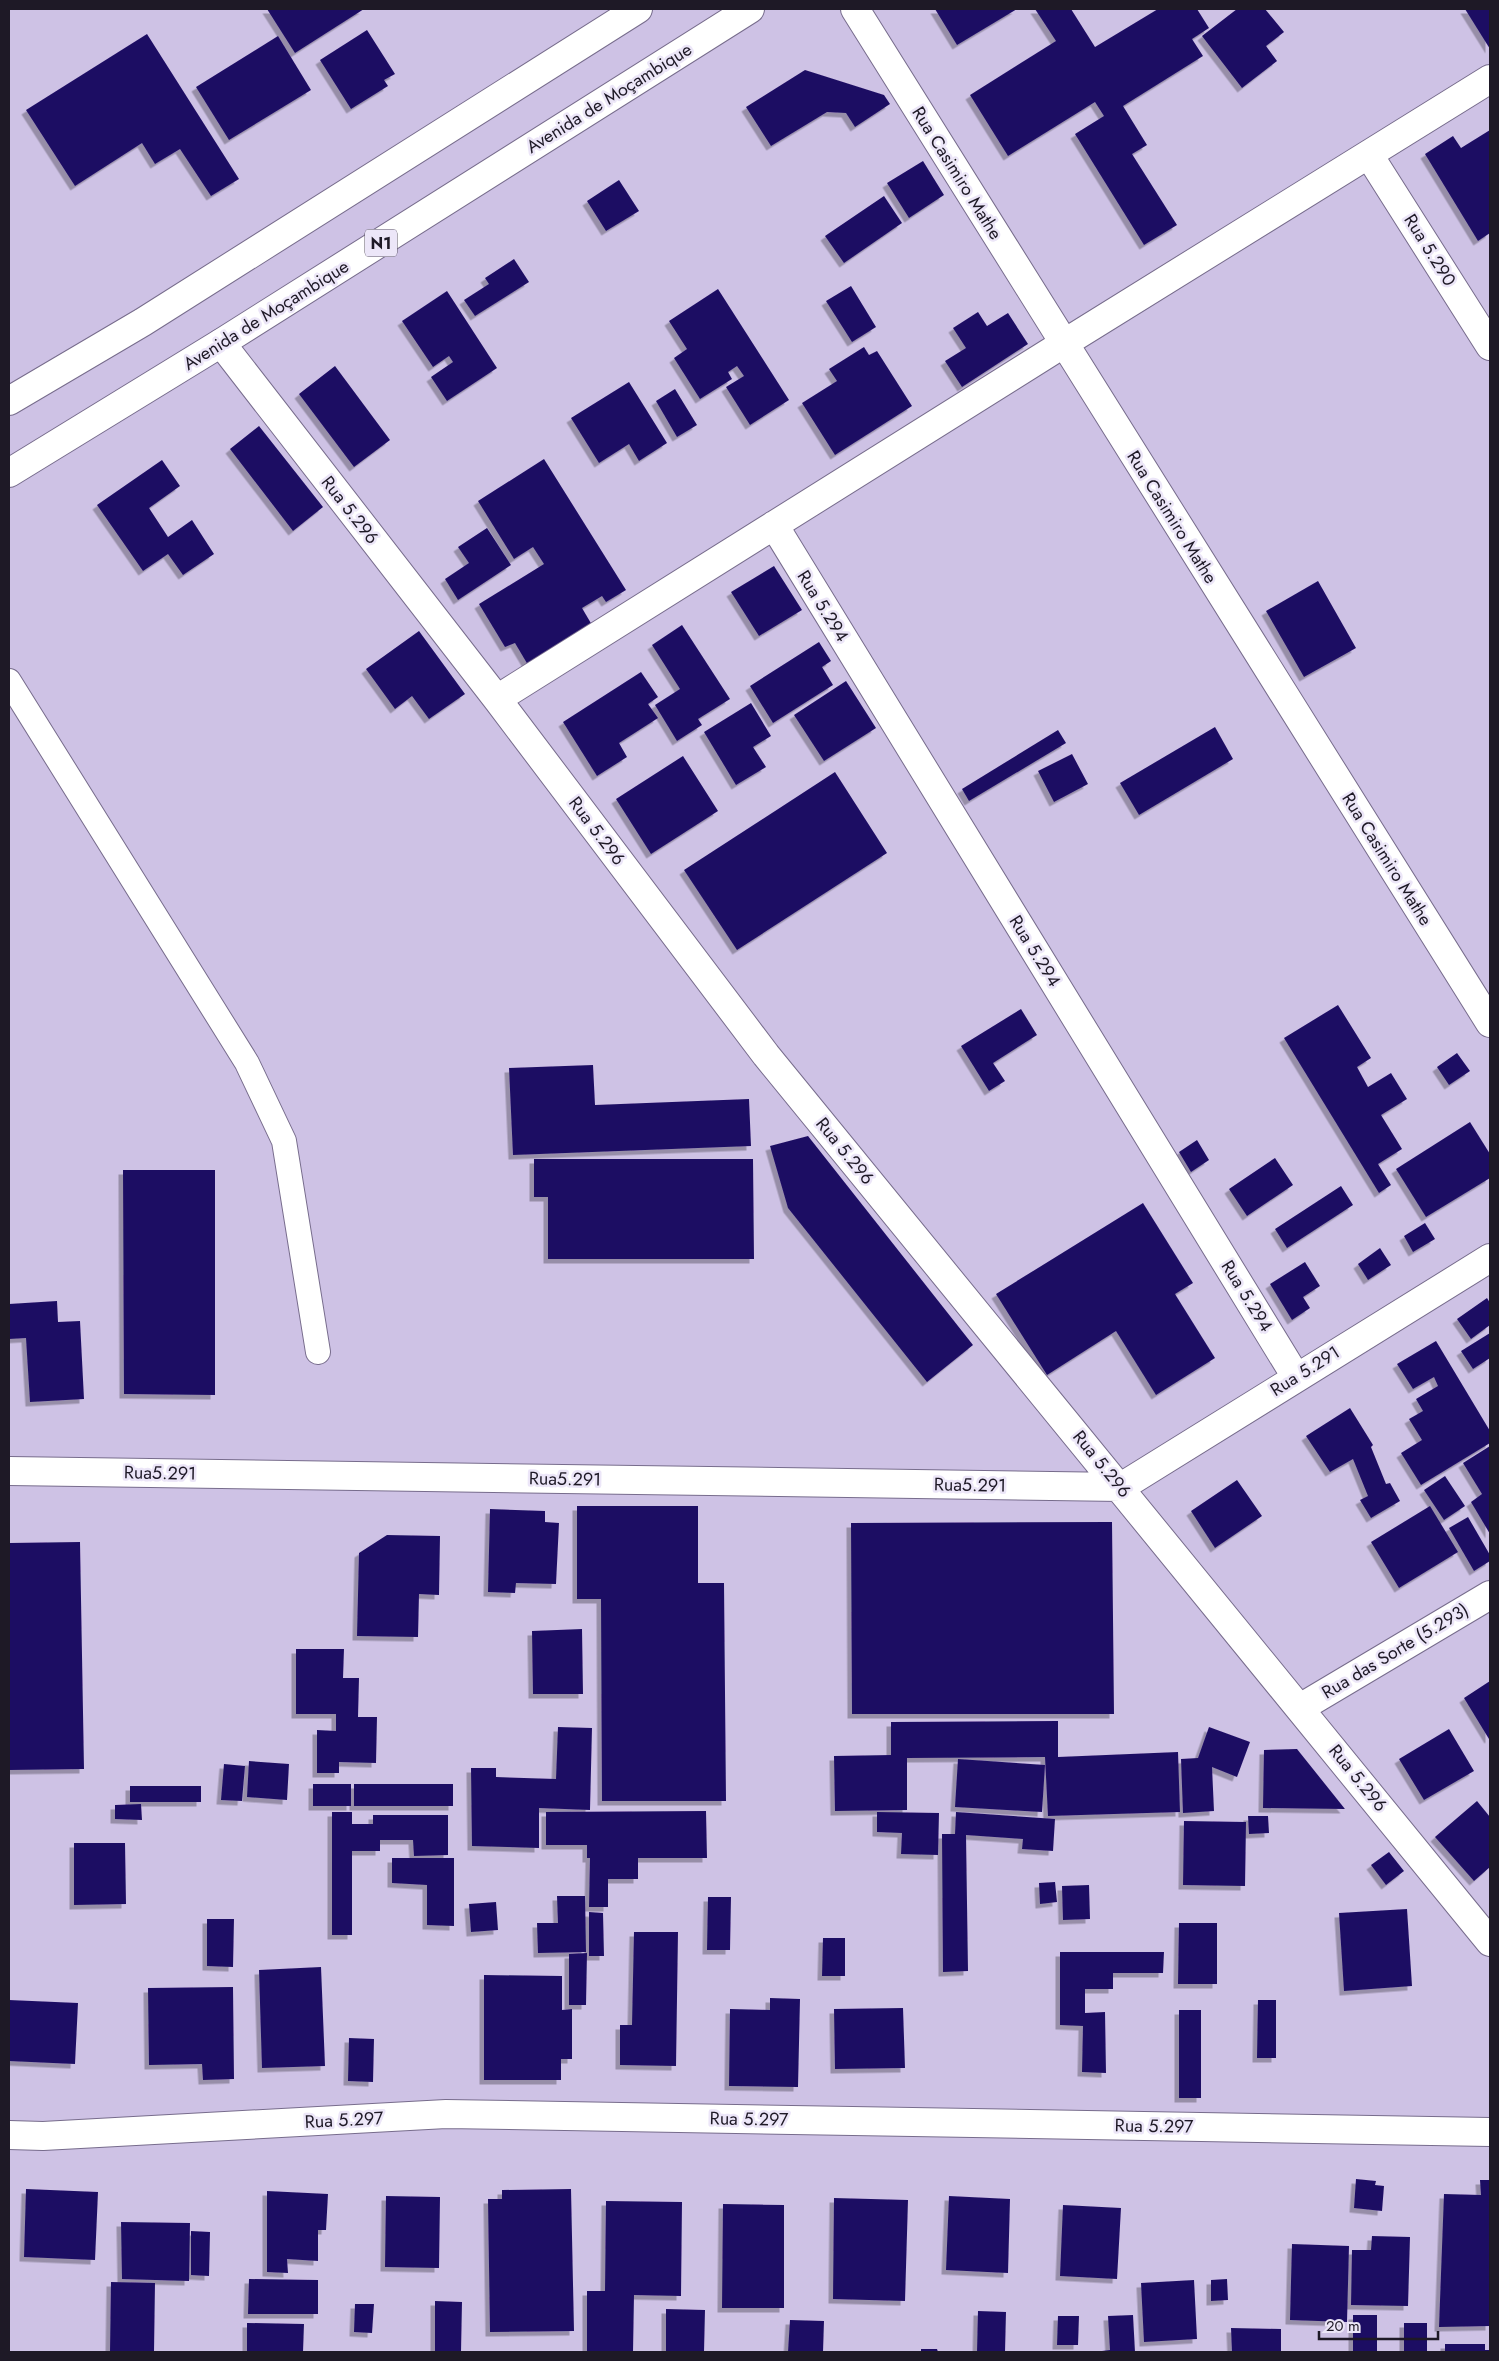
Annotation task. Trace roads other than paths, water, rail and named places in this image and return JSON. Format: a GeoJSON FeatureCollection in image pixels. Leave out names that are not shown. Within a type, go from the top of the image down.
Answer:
{"type":"FeatureCollection","features":[{"type":"Feature","properties":{"kind":"main road"},"geometry":{"type":"LineString","coordinates":[[9,401],[143,322],[638,9]]}},
{"type":"Feature","properties":{"kind":"main road","name":"Avenida de Moçambique"},"geometry":{"type":"LineString","coordinates":[[9,473],[222,343],[750,9]]}},
{"type":"Feature","properties":{"kind":"main road","name":"Rua Casimiro Mathe"},"geometry":{"type":"LineString","coordinates":[[855,9],[1490,1024]]}},
{"type":"Feature","properties":{"kind":"main road"},"geometry":{"type":"LineString","coordinates":[[497,699],[1490,79]]}},
{"type":"Feature","properties":{"kind":"main road","name":"Rua 5.290"},"geometry":{"type":"LineString","coordinates":[[1369,155],[1490,346]]}},
{"type":"Feature","properties":{"kind":"main road","name":"Rua 5.296"},"geometry":{"type":"LineString","coordinates":[[222,343],[497,699],[766,1055],[1489,1939]]}},
{"type":"Feature","properties":{"kind":"main road","name":"Rua 5.294"},"geometry":{"type":"LineString","coordinates":[[774,525],[1296,1376]]}},
{"type":"Feature","properties":{"kind":"main road","name":"Rua 5.291"},"geometry":{"type":"LineString","coordinates":[[1121,1487],[1296,1376],[1490,1258]]}},
{"type":"Feature","properties":{"kind":"main road","name":"Rua5.291"},"geometry":{"type":"LineString","coordinates":[[9,1471],[1121,1487]]}},
{"type":"Feature","properties":{"kind":"main road","name":"Rua das Sorte (5.293)"},"geometry":{"type":"LineString","coordinates":[[1300,1708],[1490,1595]]}},
{"type":"Feature","properties":{"kind":"main road","name":"Rua 5.297"},"geometry":{"type":"LineString","coordinates":[[9,2135],[43,2136],[446,2114],[1490,2132]]}},
{"type":"Feature","properties":{"kind":"lane"},"geometry":{"type":"LineString","coordinates":[[9,681],[247,1063],[284,1141],[318,1352]]}}]}
